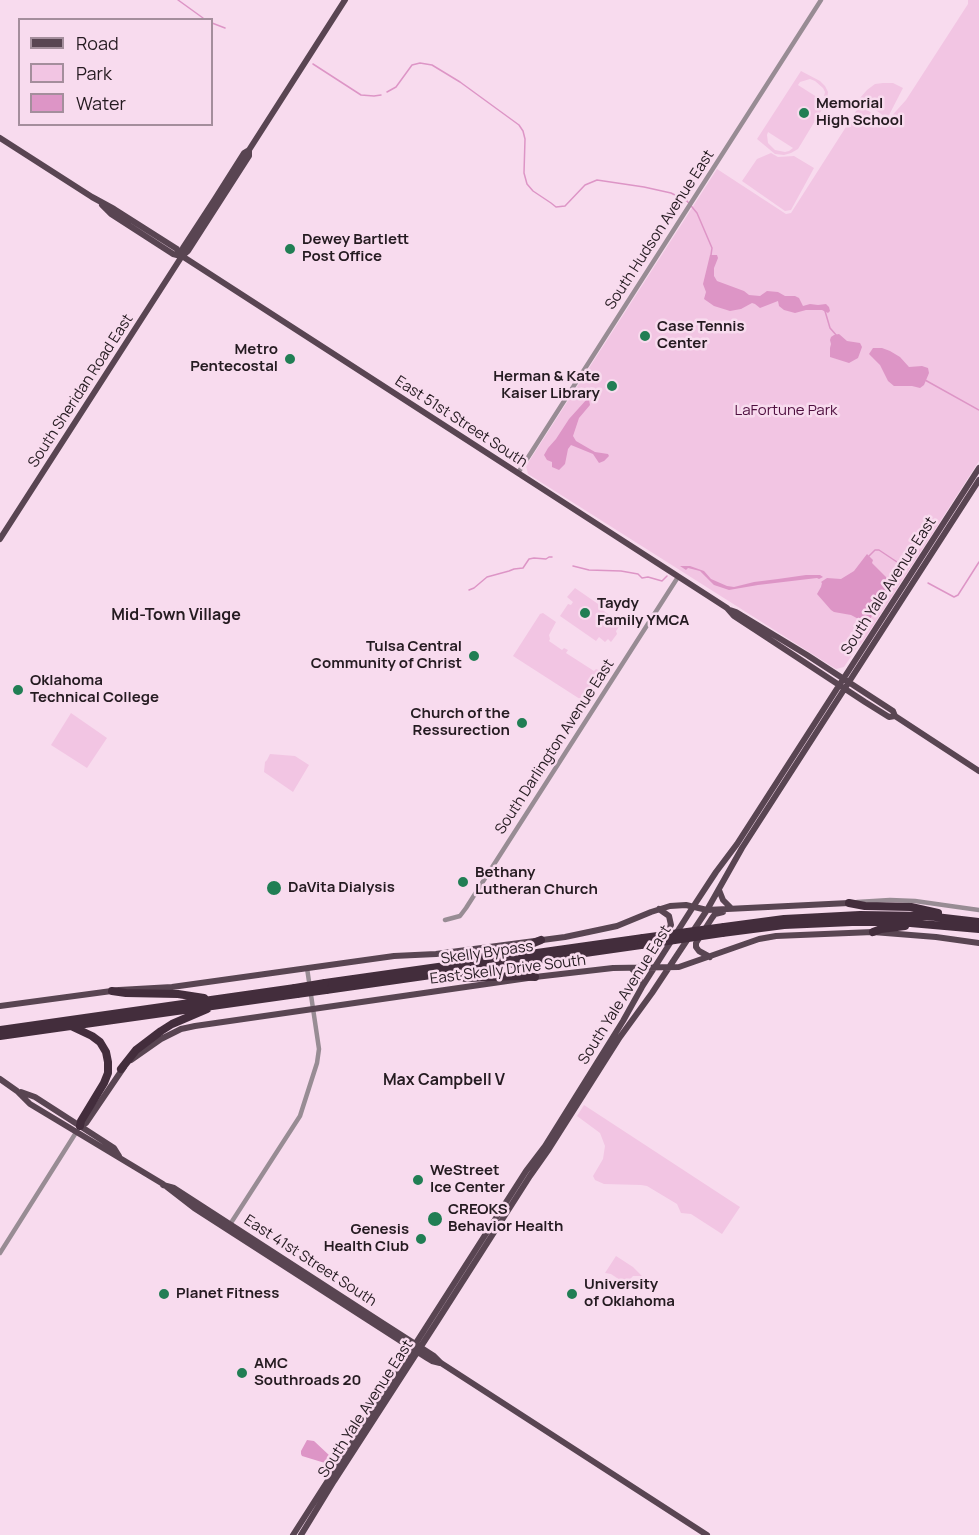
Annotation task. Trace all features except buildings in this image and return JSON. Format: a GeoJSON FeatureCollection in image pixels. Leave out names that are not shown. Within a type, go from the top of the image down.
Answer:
{"type":"FeatureCollection","features":[{"type":"Feature","properties":{"kind":"highway"},"geometry":{"type":"LineString","coordinates":[[849,903],[865,906],[911,907],[977,922]]}},
{"type":"Feature","properties":{"kind":"highway","name":"Skelly Bypass"},"geometry":{"type":"LineString","coordinates":[[325,987],[456,965],[723,930],[784,919],[860,915],[919,916],[977,922]]}},
{"type":"Feature","properties":{"kind":"highway","name":"Skelly Bypass"},"geometry":{"type":"LineString","coordinates":[[723,930],[828,922],[924,924],[979,929]]}},
{"type":"Feature","properties":{"kind":"highway"},"geometry":{"type":"LineString","coordinates":[[873,932],[924,924]]}},
{"type":"Feature","properties":{"kind":"highway"},"geometry":{"type":"LineString","coordinates":[[456,965],[541,940]]}},
{"type":"Feature","properties":{"kind":"highway","name":"Skelly Bypass"},"geometry":{"type":"LineString","coordinates":[[0,1030],[430,975],[642,941]]}},
{"type":"Feature","properties":{"kind":"highway"},"geometry":{"type":"LineString","coordinates":[[430,975],[467,978],[535,977]]}},
{"type":"Feature","properties":{"kind":"highway"},"geometry":{"type":"LineString","coordinates":[[112,991],[178,994],[216,1002]]}},
{"type":"Feature","properties":{"kind":"highway"},"geometry":{"type":"LineString","coordinates":[[121,1069],[136,1050],[161,1030],[216,1002]]}},
{"type":"Feature","properties":{"kind":"highway","name":"Skelly Bypass"},"geometry":{"type":"LineString","coordinates":[[0,1036],[216,1002]]}},
{"type":"Feature","properties":{"kind":"highway"},"geometry":{"type":"LineString","coordinates":[[71,1026],[100,1042],[106,1052],[108,1062],[108,1073],[104,1083],[78,1130]]}},
{"type":"Feature","properties":{"kind":"main road","name":"South Sheridan Road East"},"geometry":{"type":"LineString","coordinates":[[182,256],[183,248],[214,199],[244,153],[249,150],[345,0]]}},
{"type":"Feature","properties":{"kind":"main road","name":"East 51st Street South"},"geometry":{"type":"LineString","coordinates":[[0,138],[175,248],[182,256],[678,577],[736,612],[889,717],[895,717],[979,771]]}},
{"type":"Feature","properties":{"kind":"main road","name":"South Sheridan Road East"},"geometry":{"type":"LineString","coordinates":[[0,539],[249,156],[249,150]]}},
{"type":"Feature","properties":{"kind":"main road"},"geometry":{"type":"LineString","coordinates":[[212,213],[214,199]]}},
{"type":"Feature","properties":{"kind":"main road","name":"South Yale Avenue East"},"geometry":{"type":"LineString","coordinates":[[844,684],[979,468]]}},
{"type":"Feature","properties":{"kind":"main road","name":"South Yale Avenue East"},"geometry":{"type":"LineString","coordinates":[[618,1035],[669,968],[707,910],[719,890],[734,855],[979,480]]}},
{"type":"Feature","properties":{"kind":"main road","name":"South Yale Avenue East"},"geometry":{"type":"LineString","coordinates":[[301,1535],[460,1274],[569,1114],[618,1035],[654,968],[717,871],[734,855]]}},
{"type":"Feature","properties":{"kind":"main road"},"geometry":{"type":"LineString","coordinates":[[719,890],[723,900],[733,908]]}},
{"type":"Feature","properties":{"kind":"main road","name":"East Skelly Drive South"},"geometry":{"type":"LineString","coordinates":[[0,1006],[112,991],[172,987],[394,956],[436,954],[541,940],[608,928],[659,909],[676,906],[707,910],[849,903]]}},
{"type":"Feature","properties":{"kind":"main road"},"geometry":{"type":"LineString","coordinates":[[711,957],[699,951],[696,947],[697,941],[714,915],[733,908]]}},
{"type":"Feature","properties":{"kind":"main road"},"geometry":{"type":"LineString","coordinates":[[642,987],[634,968],[649,958],[670,925],[669,916],[659,909]]}},
{"type":"Feature","properties":{"kind":"main road","name":"East Skelly Drive South"},"geometry":{"type":"LineString","coordinates":[[78,1130],[86,1124],[121,1069],[137,1054],[154,1042],[182,1029],[195,1026],[535,977],[613,968],[685,966],[770,936],[873,932],[979,943]]}},
{"type":"Feature","properties":{"kind":"main road","name":"East 41st Street South"},"geometry":{"type":"LineString","coordinates":[[0,1079],[17,1090],[35,1097],[78,1130],[114,1148],[120,1157],[184,1201],[275,1256],[417,1348],[432,1361],[441,1363],[707,1535]]}},
{"type":"Feature","properties":{"kind":"main road","name":"South Yale Avenue East"},"geometry":{"type":"LineString","coordinates":[[293,1535],[460,1284],[515,1193]]}},
{"type":"Feature","properties":{"kind":"main road"},"geometry":{"type":"LineString","coordinates":[[460,1274],[460,1284]]}},
{"type":"Feature","properties":{"kind":"street","name":"South Hudson Avenue East"},"geometry":{"type":"LineString","coordinates":[[518,473],[821,0]]}},
{"type":"Feature","properties":{"kind":"street","name":"South Darlington Avenue East"},"geometry":{"type":"LineString","coordinates":[[445,920],[460,916],[466,908],[678,577]]}},
{"type":"Feature","properties":{"kind":"street","name":"East Skelly Drive South"},"geometry":{"type":"LineString","coordinates":[[849,903],[915,901],[979,910]]}},
{"type":"Feature","properties":{"kind":"street"},"geometry":{"type":"LineString","coordinates":[[229,1227],[301,1112],[319,1052],[307,968]]}},
{"type":"Feature","properties":{"kind":"street"},"geometry":{"type":"LineString","coordinates":[[0,1253],[78,1130]]}},
{"type":"Feature","properties":{"kind":"green space","name":"LaFortune Park"},"geometry":{"type":"Polygon","coordinates":[[[968,0],[979,0],[979,461],[862,643],[844,667],[836,669],[528,474],[526,466],[717,169],[786,214],[791,213],[860,105],[883,121],[888,120],[906,100],[968,4],[968,0]]]}},
{"type":"Feature","properties":{"kind":"green space"},"geometry":{"type":"Polygon","coordinates":[[[801,71],[825,86],[828,92],[827,101],[798,149],[784,155],[775,154],[757,139],[801,71]],[[810,79],[798,85],[823,101],[825,92],[823,88],[810,79]],[[768,132],[768,143],[775,150],[785,152],[793,148],[768,132]]]}},
{"type":"Feature","properties":{"kind":"green space"},"geometry":{"type":"Polygon","coordinates":[[[893,83],[903,88],[888,117],[860,98],[875,84],[893,83]]]}},
{"type":"Feature","properties":{"kind":"green space"},"geometry":{"type":"Polygon","coordinates":[[[771,153],[778,157],[794,156],[814,168],[791,210],[785,211],[742,181],[757,159],[771,153]]]}},
{"type":"Feature","properties":{"kind":"green space","name":"Taydy Family YMCA"},"geometry":{"type":"Polygon","coordinates":[[[575,588],[601,606],[600,608],[621,624],[611,642],[608,639],[605,642],[599,637],[596,641],[560,616],[568,604],[571,605],[573,602],[567,597],[575,588]]]}},
{"type":"Feature","properties":{"kind":"green space"},"geometry":{"type":"Polygon","coordinates":[[[543,613],[556,622],[549,635],[549,641],[562,650],[564,648],[568,650],[566,653],[594,671],[605,669],[608,671],[583,701],[513,656],[540,614],[543,613]]]}},
{"type":"Feature","properties":{"kind":"green space"},"geometry":{"type":"Polygon","coordinates":[[[71,713],[107,738],[87,768],[51,745],[71,713]]]}},
{"type":"Feature","properties":{"kind":"green space"},"geometry":{"type":"Polygon","coordinates":[[[270,754],[295,756],[309,765],[293,792],[264,772],[265,762],[270,754]]]}},
{"type":"Feature","properties":{"kind":"green space"},"geometry":{"type":"Polygon","coordinates":[[[584,1105],[740,1207],[722,1234],[691,1214],[681,1213],[677,1204],[647,1186],[604,1184],[595,1180],[593,1176],[603,1159],[605,1146],[600,1133],[577,1116],[584,1105]]]}},
{"type":"Feature","properties":{"kind":"green space"},"geometry":{"type":"Polygon","coordinates":[[[616,1256],[642,1276],[633,1276],[626,1284],[611,1274],[605,1273],[616,1256]]]}},
{"type":"Feature","properties":{"kind":"water"},"geometry":{"type":"Polygon","coordinates":[[[710,255],[717,255],[718,258],[714,268],[717,281],[749,295],[760,296],[767,291],[778,292],[785,296],[799,298],[803,306],[826,304],[830,311],[828,313],[822,310],[806,310],[795,313],[784,310],[779,306],[778,301],[760,308],[752,303],[741,309],[730,311],[714,306],[704,299],[706,292],[703,284],[710,255]]]}},
{"type":"Feature","properties":{"kind":"water"},"geometry":{"type":"Polygon","coordinates":[[[839,334],[847,341],[860,343],[862,347],[858,358],[849,363],[830,357],[831,337],[839,334]]]}},
{"type":"Feature","properties":{"kind":"water"},"geometry":{"type":"Polygon","coordinates":[[[873,348],[890,351],[900,357],[909,367],[928,368],[929,373],[924,385],[920,388],[894,386],[888,381],[880,365],[869,354],[873,348]]]}},
{"type":"Feature","properties":{"kind":"water"},"geometry":{"type":"Polygon","coordinates":[[[587,399],[590,405],[579,418],[573,436],[576,441],[595,452],[609,456],[599,463],[593,454],[571,445],[565,464],[559,470],[552,467],[552,462],[544,455],[569,419],[587,399]]]}},
{"type":"Feature","properties":{"kind":"water"},"geometry":{"type":"Polygon","coordinates":[[[867,554],[873,560],[872,563],[886,577],[889,585],[881,603],[866,623],[851,615],[834,612],[817,594],[821,582],[827,578],[841,579],[854,571],[867,554]]]}},
{"type":"Feature","properties":{"kind":"water"},"geometry":{"type":"Polygon","coordinates":[[[680,566],[690,566],[704,571],[711,579],[734,587],[806,575],[823,577],[729,590],[714,585],[700,571],[688,568],[686,570],[680,566]]]}},
{"type":"Feature","properties":{"kind":"water"},"geometry":{"type":"Polygon","coordinates":[[[307,1440],[314,1441],[330,1456],[332,1460],[330,1463],[302,1456],[301,1451],[307,1440]]]}},
{"type":"Feature","properties":{"kind":"waterway"},"geometry":{"type":"LineString","coordinates":[[178,0],[203,18]]}},
{"type":"Feature","properties":{"kind":"waterway"},"geometry":{"type":"LineString","coordinates":[[213,23],[225,28]]}},
{"type":"Feature","properties":{"kind":"waterway"},"geometry":{"type":"LineString","coordinates":[[387,92],[396,87],[412,65],[420,63],[432,65],[460,82],[519,125],[525,139],[524,173],[527,184],[556,207],[565,206],[585,185],[597,180],[671,193],[687,201],[697,213],[712,248],[711,255]]}},
{"type":"Feature","properties":{"kind":"waterway"},"geometry":{"type":"LineString","coordinates":[[313,64],[361,95],[381,95]]}},
{"type":"Feature","properties":{"kind":"waterway"},"geometry":{"type":"LineString","coordinates":[[825,311],[830,328],[837,336]]}},
{"type":"Feature","properties":{"kind":"waterway"},"geometry":{"type":"LineString","coordinates":[[925,380],[979,410]]}},
{"type":"Feature","properties":{"kind":"waterway"},"geometry":{"type":"LineString","coordinates":[[868,557],[875,550],[879,550],[897,562]]}},
{"type":"Feature","properties":{"kind":"waterway"},"geometry":{"type":"LineString","coordinates":[[469,590],[487,577],[523,568],[529,559],[552,557]]}},
{"type":"Feature","properties":{"kind":"waterway"},"geometry":{"type":"LineString","coordinates":[[928,583],[954,597],[958,595],[979,562]]}},
{"type":"Feature","properties":{"kind":"waterway"},"geometry":{"type":"LineString","coordinates":[[573,566],[589,570],[621,571],[638,574],[642,578],[648,577],[662,581],[667,576]]}},
{"type":"Feature","properties":{"kind":"place","name":"Memorial High School"},"geometry":{"type":"Point","coordinates":[804,113]}},
{"type":"Feature","properties":{"kind":"place","name":"Dewey Bartlett Post Office"},"geometry":{"type":"Point","coordinates":[290,249]}},
{"type":"Feature","properties":{"kind":"place","name":"Case Tennis Center"},"geometry":{"type":"Point","coordinates":[645,336]}},
{"type":"Feature","properties":{"kind":"place","name":"Metro Pentecostal"},"geometry":{"type":"Point","coordinates":[290,359]}},
{"type":"Feature","properties":{"kind":"place","name":"Herman & Kate Kaiser Library"},"geometry":{"type":"Point","coordinates":[612,386]}},
{"type":"Feature","properties":{"kind":"place","name":"Taydy Family YMCA"},"geometry":{"type":"Point","coordinates":[585,613]}},
{"type":"Feature","properties":{"kind":"place","name":"Tulsa Central Community of Christ"},"geometry":{"type":"Point","coordinates":[474,656]}},
{"type":"Feature","properties":{"kind":"place","name":"Oklahoma Technical College"},"geometry":{"type":"Point","coordinates":[18,690]}},
{"type":"Feature","properties":{"kind":"place","name":"Church of the Ressurection"},"geometry":{"type":"Point","coordinates":[522,723]}},
{"type":"Feature","properties":{"kind":"place","name":"Bethany Lutheran Church"},"geometry":{"type":"Point","coordinates":[463,882]}},
{"type":"Feature","properties":{"kind":"place","name":"DaVita Dialysis"},"geometry":{"type":"Point","coordinates":[274,888]}},
{"type":"Feature","properties":{"kind":"place","name":"WeStreet Ice Center"},"geometry":{"type":"Point","coordinates":[418,1180]}},
{"type":"Feature","properties":{"kind":"place","name":"CREOKS Behavior Health"},"geometry":{"type":"Point","coordinates":[435,1219]}},
{"type":"Feature","properties":{"kind":"place","name":"Genesis Health Club"},"geometry":{"type":"Point","coordinates":[421,1239]}},
{"type":"Feature","properties":{"kind":"place","name":"Planet Fitness"},"geometry":{"type":"Point","coordinates":[164,1294]}},
{"type":"Feature","properties":{"kind":"place","name":"University of Oklahoma"},"geometry":{"type":"Point","coordinates":[572,1294]}},
{"type":"Feature","properties":{"kind":"place","name":"AMC Southroads 20"},"geometry":{"type":"Point","coordinates":[242,1373]}},
{"type":"Feature","properties":{"kind":"district","name":"Mid-Town Village"},"geometry":{"type":"Point","coordinates":[176,616]}},
{"type":"Feature","properties":{"kind":"district","name":"Max Campbell V"},"geometry":{"type":"Point","coordinates":[444,1081]}}]}
